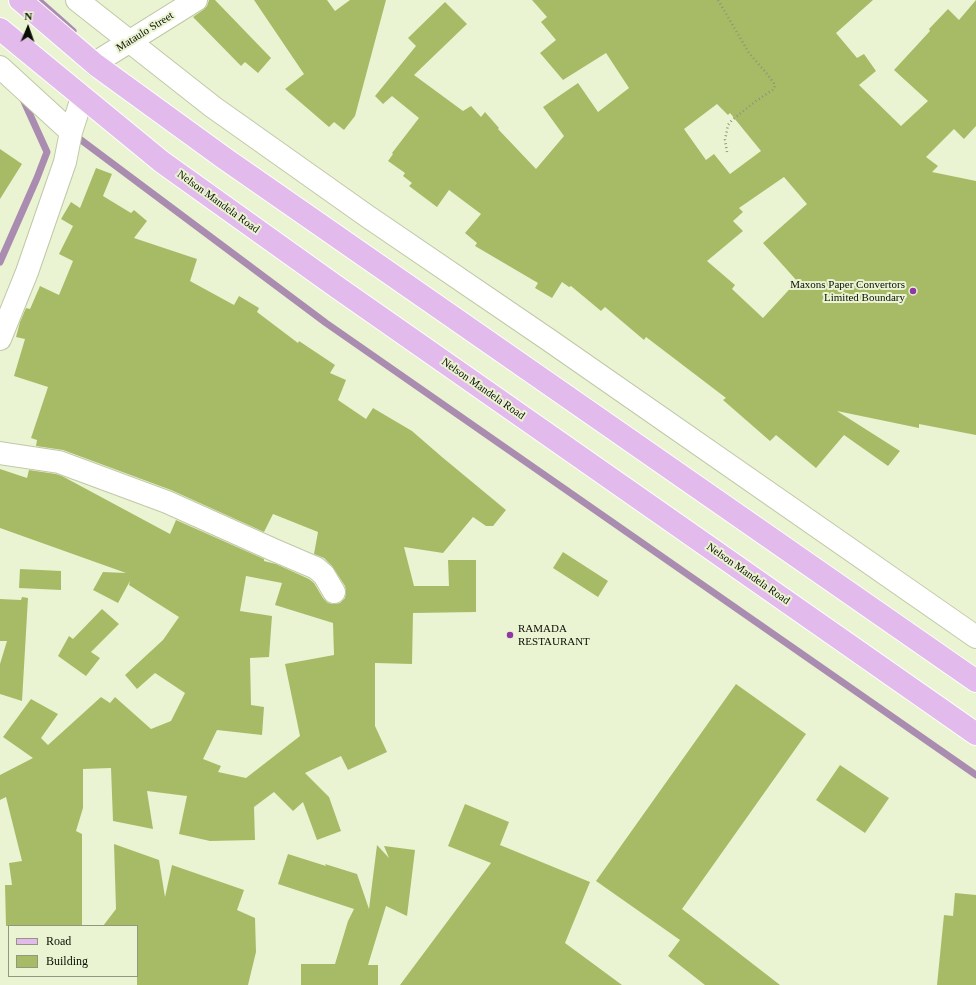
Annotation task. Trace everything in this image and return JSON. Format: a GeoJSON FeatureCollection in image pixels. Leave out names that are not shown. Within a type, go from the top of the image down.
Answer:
{"type":"FeatureCollection","features":[{"type":"Feature","properties":{"kind":"main road"},"geometry":{"type":"LineString","coordinates":[[20,0],[96,65],[230,162],[976,681]]}},
{"type":"Feature","properties":{"kind":"main road","name":"Nelson Mandela Road"},"geometry":{"type":"LineString","coordinates":[[0,29],[82,98],[162,162],[976,734]]}},
{"type":"Feature","properties":{"kind":"street"},"geometry":{"type":"LineString","coordinates":[[77,0],[213,106],[367,216],[555,344],[976,637]]}},
{"type":"Feature","properties":{"kind":"street","name":"Mataulo Street"},"geometry":{"type":"LineString","coordinates":[[96,65],[103,58],[196,0]]}},
{"type":"Feature","properties":{"kind":"street"},"geometry":{"type":"LineString","coordinates":[[0,67],[71,132]]}},
{"type":"Feature","properties":{"kind":"street"},"geometry":{"type":"LineString","coordinates":[[0,339],[27,272],[65,162],[71,132],[82,98]]}},
{"type":"Feature","properties":{"kind":"street"},"geometry":{"type":"LineString","coordinates":[[0,453],[59,462],[167,502],[316,568],[324,575],[334,592]]}},
{"type":"Feature","properties":{"kind":"path"},"geometry":{"type":"LineString","coordinates":[[718,0],[749,53],[772,79],[775,85],[774,89],[756,101],[728,125],[725,140],[727,152]]}},
{"type":"Feature","properties":{"kind":"building"},"geometry":{"type":"Polygon","coordinates":[[[209,0],[215,0],[271,58],[258,73],[245,62],[241,66],[193,17],[207,6],[209,0]]]}},
{"type":"Feature","properties":{"kind":"building"},"geometry":{"type":"Polygon","coordinates":[[[254,0],[327,0],[335,11],[350,0],[386,0],[355,116],[344,130],[334,122],[329,127],[285,89],[304,74],[254,0]]]}},
{"type":"Feature","properties":{"kind":"building"},"geometry":{"type":"Polygon","coordinates":[[[532,0],[873,0],[836,33],[857,58],[864,54],[876,71],[859,85],[901,126],[928,101],[894,70],[948,9],[959,20],[976,0],[976,126],[964,139],[954,129],[926,157],[938,166],[932,172],[976,181],[976,435],[919,424],[919,428],[837,411],[900,451],[888,466],[844,435],[816,468],[776,435],[770,441],[723,400],[726,398],[646,337],[644,340],[605,307],[601,311],[571,286],[569,287],[562,282],[552,298],[535,288],[538,283],[475,246],[477,243],[465,233],[481,214],[449,190],[437,207],[409,186],[412,183],[403,176],[405,173],[388,161],[393,154],[392,153],[419,118],[392,96],[383,104],[375,96],[416,46],[408,38],[445,2],[467,24],[414,75],[463,111],[471,106],[481,117],[485,112],[499,128],[498,129],[536,169],[564,136],[543,107],[578,83],[598,112],[629,88],[606,53],[563,80],[540,53],[556,40],[541,22],[547,17],[532,0]],[[717,104],[684,129],[706,160],[714,154],[730,174],[761,151],[730,113],[728,115],[717,104]],[[784,177],[739,208],[743,212],[733,221],[743,231],[707,261],[735,285],[732,289],[763,318],[797,281],[763,243],[807,204],[784,177]]]}},
{"type":"Feature","properties":{"kind":"building"},"geometry":{"type":"Polygon","coordinates":[[[0,149],[22,164],[0,199],[0,149]]]}},
{"type":"Feature","properties":{"kind":"building"},"geometry":{"type":"Polygon","coordinates":[[[96,168],[112,174],[103,196],[131,213],[134,210],[147,221],[134,238],[197,259],[190,281],[234,305],[239,296],[259,308],[257,312],[298,343],[299,341],[335,365],[330,373],[346,380],[338,400],[366,419],[373,408],[412,431],[506,510],[493,526],[486,526],[473,517],[443,553],[404,547],[414,586],[449,586],[448,560],[476,560],[476,612],[413,613],[412,664],[375,663],[375,726],[387,752],[348,770],[341,756],[305,773],[329,797],[341,831],[317,840],[303,802],[293,811],[274,792],[254,807],[255,840],[210,841],[179,834],[187,796],[147,791],[153,829],[113,821],[111,768],[83,769],[83,808],[76,831],[82,834],[82,925],[6,926],[5,885],[12,885],[9,863],[22,861],[6,797],[0,800],[0,775],[33,758],[3,737],[31,699],[58,714],[41,738],[48,745],[101,697],[110,703],[115,697],[151,729],[171,721],[185,693],[155,673],[137,689],[125,675],[163,640],[179,617],[129,585],[130,581],[118,603],[93,590],[103,572],[126,573],[0,528],[0,469],[27,478],[29,470],[62,476],[170,534],[176,520],[264,559],[264,561],[276,564],[309,579],[314,583],[323,598],[328,603],[340,603],[345,598],[346,592],[345,586],[332,566],[324,558],[314,554],[318,532],[273,514],[264,532],[171,490],[63,450],[36,446],[37,440],[31,438],[48,387],[14,376],[25,339],[16,337],[26,308],[30,309],[40,286],[59,295],[73,261],[59,254],[73,226],[61,219],[71,202],[80,208],[96,168]],[[246,576],[240,611],[272,616],[269,657],[250,658],[251,705],[264,707],[262,735],[217,730],[203,759],[221,766],[218,772],[246,778],[300,736],[285,664],[334,655],[333,623],[275,605],[282,583],[246,576]]]}},
{"type":"Feature","properties":{"kind":"building"},"geometry":{"type":"Polygon","coordinates":[[[563,552],[608,581],[598,597],[553,568],[563,552]]]}},
{"type":"Feature","properties":{"kind":"building"},"geometry":{"type":"Polygon","coordinates":[[[20,569],[61,571],[61,590],[19,588],[20,569]]]}},
{"type":"Feature","properties":{"kind":"building"},"geometry":{"type":"Polygon","coordinates":[[[22,597],[28,598],[22,701],[0,694],[0,664],[7,641],[0,641],[0,599],[21,600],[22,597]]]}},
{"type":"Feature","properties":{"kind":"building"},"geometry":{"type":"Polygon","coordinates":[[[102,609],[119,624],[91,652],[100,658],[86,676],[58,656],[69,636],[73,639],[102,609]]]}},
{"type":"Feature","properties":{"kind":"building"},"geometry":{"type":"Polygon","coordinates":[[[736,684],[806,734],[682,909],[780,985],[705,985],[668,956],[680,940],[596,881],[736,684]]]}},
{"type":"Feature","properties":{"kind":"building"},"geometry":{"type":"Polygon","coordinates":[[[840,765],[889,798],[865,833],[816,800],[840,765]]]}},
{"type":"Feature","properties":{"kind":"building"},"geometry":{"type":"Polygon","coordinates":[[[465,804],[509,822],[500,845],[590,882],[565,943],[622,985],[400,985],[491,863],[448,846],[465,804]]]}},
{"type":"Feature","properties":{"kind":"building"},"geometry":{"type":"Polygon","coordinates":[[[114,844],[159,860],[165,897],[172,865],[244,890],[237,910],[255,918],[256,952],[248,985],[137,985],[138,925],[104,925],[116,909],[114,844]]]}},
{"type":"Feature","properties":{"kind":"building"},"geometry":{"type":"Polygon","coordinates":[[[377,845],[389,858],[384,846],[415,850],[407,916],[386,906],[368,965],[378,965],[378,985],[301,985],[301,964],[335,964],[348,921],[354,909],[278,884],[288,854],[357,874],[369,909],[377,845]]]}},
{"type":"Feature","properties":{"kind":"building"},"geometry":{"type":"Polygon","coordinates":[[[955,893],[976,895],[976,985],[937,985],[944,915],[953,916],[955,893]]]}},
{"type":"Feature","properties":{"kind":"waterway"},"geometry":{"type":"LineString","coordinates":[[38,0],[73,31]]}},
{"type":"Feature","properties":{"kind":"waterway"},"geometry":{"type":"LineString","coordinates":[[0,262],[47,152],[22,97]]}},
{"type":"Feature","properties":{"kind":"waterway"},"geometry":{"type":"LineString","coordinates":[[73,134],[326,323],[976,775]]}},
{"type":"Feature","properties":{"kind":"place","name":"Maxons Paper Convertors Limited Boundary"},"geometry":{"type":"Point","coordinates":[913,291]}},
{"type":"Feature","properties":{"kind":"place","name":"RAMADA RESTAURANT"},"geometry":{"type":"Point","coordinates":[510,635]}}]}
